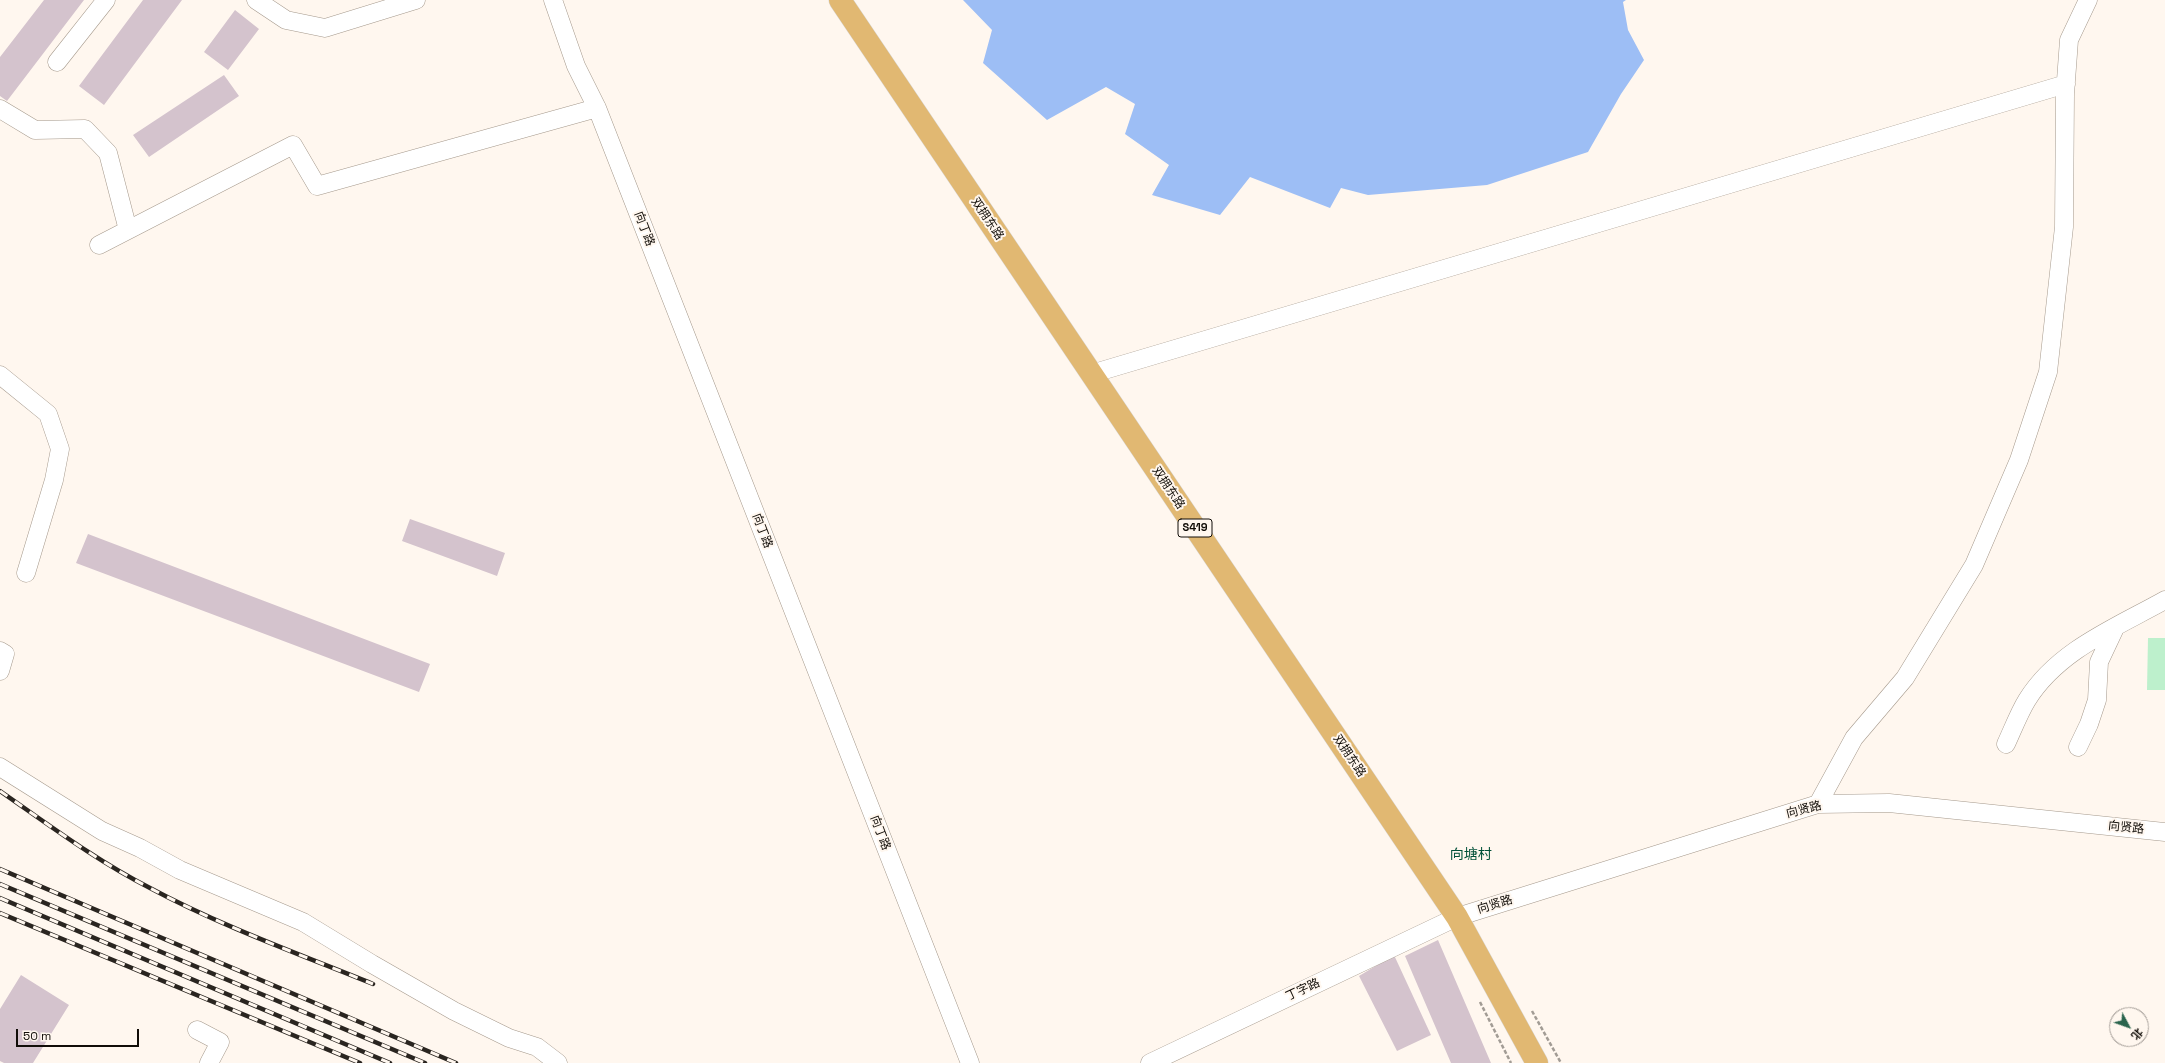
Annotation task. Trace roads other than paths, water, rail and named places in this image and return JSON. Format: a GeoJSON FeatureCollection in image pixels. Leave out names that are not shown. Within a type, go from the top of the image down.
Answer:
{"type":"FeatureCollection","features":[{"type":"Feature","properties":{"kind":"main road","name":"双拥东路"},"geometry":{"type":"LineString","coordinates":[[840,0],[1457,917],[1537,1063]]}},
{"type":"Feature","properties":{"kind":"street"},"geometry":{"type":"LineString","coordinates":[[57,62],[106,0]]}},
{"type":"Feature","properties":{"kind":"street"},"geometry":{"type":"LineString","coordinates":[[256,0],[286,20],[325,28],[416,0]]}},
{"type":"Feature","properties":{"kind":"street","name":"向丁路"},"geometry":{"type":"LineString","coordinates":[[552,0],[576,66],[597,108],[970,1063]]}},
{"type":"Feature","properties":{"kind":"street"},"geometry":{"type":"LineString","coordinates":[[1818,804],[1854,738],[1905,678],[1974,565],[2019,460],[2048,372],[2064,226],[2066,84],[2070,40],[2088,0]]}},
{"type":"Feature","properties":{"kind":"street"},"geometry":{"type":"LineString","coordinates":[[1092,374],[2066,84]]}},
{"type":"Feature","properties":{"kind":"street"},"geometry":{"type":"LineString","coordinates":[[99,245],[293,145],[317,186],[597,108]]}},
{"type":"Feature","properties":{"kind":"street"},"geometry":{"type":"LineString","coordinates":[[0,109],[35,130],[85,129],[108,153],[128,230]]}},
{"type":"Feature","properties":{"kind":"street"},"geometry":{"type":"LineString","coordinates":[[0,375],[48,414],[60,449],[54,480],[26,573]]}},
{"type":"Feature","properties":{"kind":"street"},"geometry":{"type":"LineString","coordinates":[[2006,744],[2027,699],[2049,672],[2076,649],[2165,600]]}},
{"type":"Feature","properties":{"kind":"street"},"geometry":{"type":"LineString","coordinates":[[2078,747],[2090,724],[2097,700],[2099,662],[2115,628]]}},
{"type":"Feature","properties":{"kind":"street"},"geometry":{"type":"LineString","coordinates":[[0,651],[5,654],[0,671]]}},
{"type":"Feature","properties":{"kind":"street"},"geometry":{"type":"LineString","coordinates":[[0,767],[102,831],[140,848],[180,870],[304,922],[372,964],[454,1011],[509,1038],[537,1047],[558,1063]]}},
{"type":"Feature","properties":{"kind":"street","name":"向贤路"},"geometry":{"type":"LineString","coordinates":[[1457,917],[1818,804],[1888,803],[2165,832]]}},
{"type":"Feature","properties":{"kind":"street","name":"丁字路"},"geometry":{"type":"LineString","coordinates":[[1150,1063],[1457,917]]}},
{"type":"Feature","properties":{"kind":"street"},"geometry":{"type":"LineString","coordinates":[[197,1030],[220,1042],[209,1063]]}},
{"type":"Feature","properties":{"kind":"water"},"geometry":{"type":"Polygon","coordinates":[[[963,0],[1626,0],[1623,2],[1628,30],[1644,60],[1621,94],[1588,152],[1487,185],[1368,195],[1341,188],[1330,208],[1250,177],[1220,215],[1152,195],[1169,165],[1125,134],[1135,104],[1106,87],[1047,120],[983,63],[992,30],[963,0]]]}},
{"type":"Feature","properties":{"kind":"railway"},"geometry":{"type":"LineString","coordinates":[[0,791],[55,830],[111,866],[177,902],[232,927],[373,984]]}},
{"type":"Feature","properties":{"kind":"railway"},"geometry":{"type":"LineString","coordinates":[[0,869],[456,1063]]}},
{"type":"Feature","properties":{"kind":"railway"},"geometry":{"type":"LineString","coordinates":[[0,884],[425,1063]]}},
{"type":"Feature","properties":{"kind":"railway"},"geometry":{"type":"LineString","coordinates":[[0,898],[390,1063]]}},
{"type":"Feature","properties":{"kind":"railway"},"geometry":{"type":"LineString","coordinates":[[0,913],[360,1063]]}},
{"type":"Feature","properties":{"kind":"district","name":"向塘村"},"geometry":{"type":"Point","coordinates":[1471,855]}}]}
